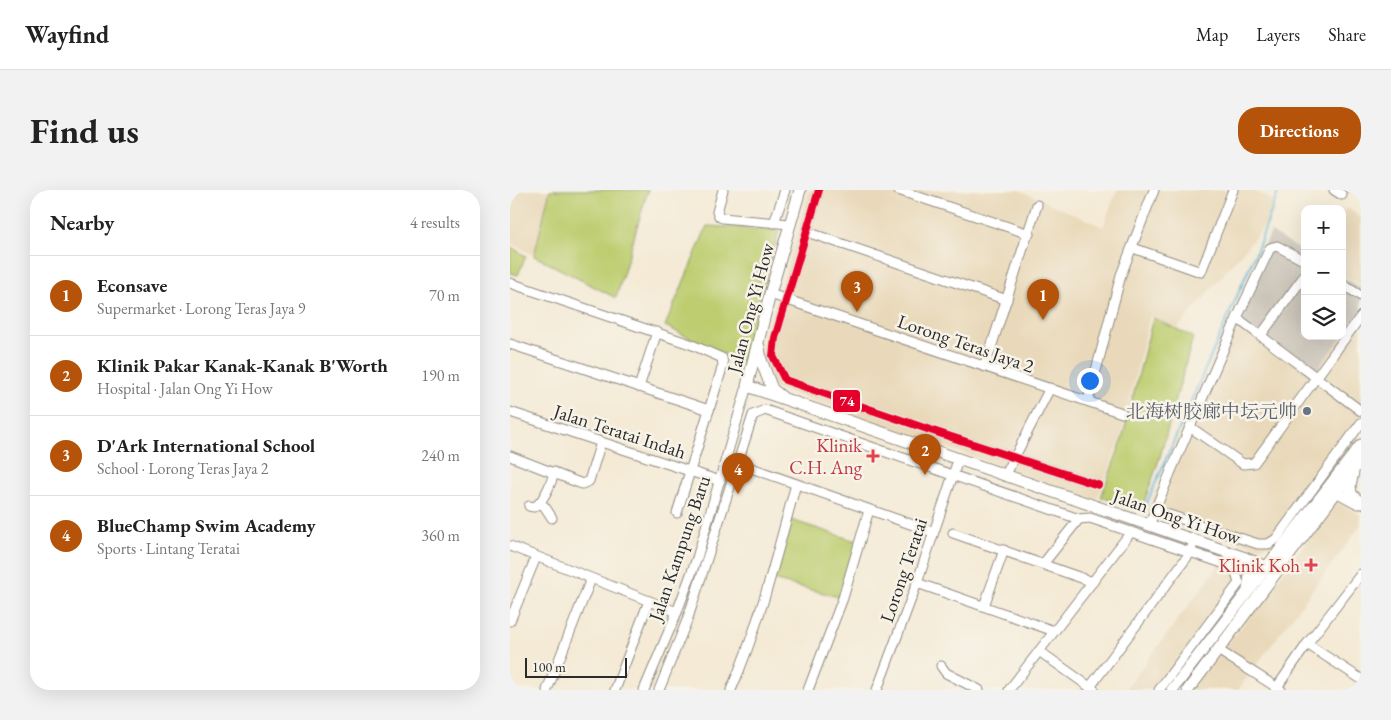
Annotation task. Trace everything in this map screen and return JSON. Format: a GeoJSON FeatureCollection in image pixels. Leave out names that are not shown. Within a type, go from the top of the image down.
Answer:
{"type":"FeatureCollection","features":[{"type":"Feature","properties":{"kind":"main road","name":"Jalan Ong Yi How"},"geometry":{"type":"LineString","coordinates":[[800,190],[770,294],[747,386],[1245,558],[1271,570]]}},
{"type":"Feature","properties":{"kind":"main road"},"geometry":{"type":"LineString","coordinates":[[758,343],[761,360],[772,389],[784,399]]}},
{"type":"Feature","properties":{"kind":"main road"},"geometry":{"type":"LineString","coordinates":[[1188,690],[1218,650],[1271,570],[1332,490],[1361,445]]}},
{"type":"Feature","properties":{"kind":"main road"},"geometry":{"type":"LineString","coordinates":[[1243,587],[1271,570],[1282,547],[1332,490],[1358,464]]}},
{"type":"Feature","properties":{"kind":"main road"},"geometry":{"type":"LineString","coordinates":[[1358,464],[1350,478],[1351,494],[1361,504]]}},
{"type":"Feature","properties":{"kind":"main road"},"geometry":{"type":"LineString","coordinates":[[1172,690],[1250,575],[1245,558],[1260,556],[1282,547]]}},
{"type":"Feature","properties":{"kind":"street"},"geometry":{"type":"LineString","coordinates":[[723,190],[717,212],[722,218],[790,224]]}},
{"type":"Feature","properties":{"kind":"street"},"geometry":{"type":"LineString","coordinates":[[774,223],[785,190]]}},
{"type":"Feature","properties":{"kind":"street","name":"Jalan Ong Yi How"},"geometry":{"type":"LineString","coordinates":[[819,190],[775,338],[773,356],[785,380],[1098,485]]}},
{"type":"Feature","properties":{"kind":"street"},"geometry":{"type":"LineString","coordinates":[[898,190],[1029,234]]}},
{"type":"Feature","properties":{"kind":"street"},"geometry":{"type":"LineString","coordinates":[[1088,401],[1121,275],[1154,190]]}},
{"type":"Feature","properties":{"kind":"street"},"geometry":{"type":"LineString","coordinates":[[1133,248],[1201,272],[1233,190]]}},
{"type":"Feature","properties":{"kind":"street"},"geometry":{"type":"LineString","coordinates":[[985,366],[1037,205]]}},
{"type":"Feature","properties":{"kind":"street"},"geometry":{"type":"LineString","coordinates":[[807,232],[1007,300]]}},
{"type":"Feature","properties":{"kind":"street"},"geometry":{"type":"LineString","coordinates":[[1149,525],[1237,318],[1270,248],[1277,246],[1301,259]]}},
{"type":"Feature","properties":{"kind":"street"},"geometry":{"type":"LineString","coordinates":[[1261,335],[1301,280]]}},
{"type":"Feature","properties":{"kind":"street"},"geometry":{"type":"LineString","coordinates":[[510,282],[657,332],[639,387]]}},
{"type":"Feature","properties":{"kind":"street"},"geometry":{"type":"LineString","coordinates":[[1346,287],[1361,296]]}},
{"type":"Feature","properties":{"kind":"street","name":"Lorong Teras Jaya 2"},"geometry":{"type":"LineString","coordinates":[[770,294],[1122,413]]}},
{"type":"Feature","properties":{"kind":"street"},"geometry":{"type":"LineString","coordinates":[[1190,427],[1243,464],[1254,463],[1361,316]]}},
{"type":"Feature","properties":{"kind":"street"},"geometry":{"type":"LineString","coordinates":[[1237,318],[1361,411]]}},
{"type":"Feature","properties":{"kind":"street","name":"Jalan Kampung Baru"},"geometry":{"type":"LineString","coordinates":[[657,332],[722,358],[723,365],[677,513]]}},
{"type":"Feature","properties":{"kind":"street"},"geometry":{"type":"LineString","coordinates":[[510,344],[709,410]]}},
{"type":"Feature","properties":{"kind":"street","name":"Jalan Kampung Baru"},"geometry":{"type":"LineString","coordinates":[[644,690],[677,612],[697,558],[747,386]]}},
{"type":"Feature","properties":{"kind":"street"},"geometry":{"type":"LineString","coordinates":[[1005,476],[1050,388]]}},
{"type":"Feature","properties":{"kind":"street","name":"Jalan Ong Yi How"},"geometry":{"type":"LineString","coordinates":[[737,463],[753,415],[766,410],[1079,518],[1090,518],[1234,567],[1243,587]]}},
{"type":"Feature","properties":{"kind":"street","name":"Jalan Teratai Indah"},"geometry":{"type":"LineString","coordinates":[[510,412],[720,482]]}},
{"type":"Feature","properties":{"kind":"street"},"geometry":{"type":"LineString","coordinates":[[1154,510],[1258,544],[1268,544],[1276,539],[1361,423]]}},
{"type":"Feature","properties":{"kind":"street"},"geometry":{"type":"LineString","coordinates":[[510,456],[582,484],[588,481],[601,442]]}},
{"type":"Feature","properties":{"kind":"street","name":"Lorong Teratai"},"geometry":{"type":"LineString","coordinates":[[877,690],[917,583],[958,460]]}},
{"type":"Feature","properties":{"kind":"street"},"geometry":{"type":"LineString","coordinates":[[659,690],[688,618],[737,463],[934,532]]}},
{"type":"Feature","properties":{"kind":"street"},"geometry":{"type":"LineString","coordinates":[[529,506],[534,507],[540,503],[552,483],[554,472]]}},
{"type":"Feature","properties":{"kind":"street"},"geometry":{"type":"LineString","coordinates":[[552,483],[562,479],[564,476]]}},
{"type":"Feature","properties":{"kind":"street"},"geometry":{"type":"LineString","coordinates":[[731,690],[768,585],[796,484]]}},
{"type":"Feature","properties":{"kind":"street"},"geometry":{"type":"LineString","coordinates":[[1332,490],[1361,504]]}},
{"type":"Feature","properties":{"kind":"street"},"geometry":{"type":"LineString","coordinates":[[540,503],[552,518]]}},
{"type":"Feature","properties":{"kind":"street"},"geometry":{"type":"LineString","coordinates":[[1090,518],[1095,507]]}},
{"type":"Feature","properties":{"kind":"street"},"geometry":{"type":"LineString","coordinates":[[808,690],[843,598],[869,510]]}},
{"type":"Feature","properties":{"kind":"street"},"geometry":{"type":"LineString","coordinates":[[1043,564],[1079,518]]}},
{"type":"Feature","properties":{"kind":"street"},"geometry":{"type":"LineString","coordinates":[[1009,690],[1131,532]]}},
{"type":"Feature","properties":{"kind":"street"},"geometry":{"type":"LineString","coordinates":[[953,533],[1093,582]]}},
{"type":"Feature","properties":{"kind":"street"},"geometry":{"type":"LineString","coordinates":[[1039,652],[1092,689],[1190,553],[1194,541]]}},
{"type":"Feature","properties":{"kind":"street"},"geometry":{"type":"LineString","coordinates":[[510,546],[677,612]]}},
{"type":"Feature","properties":{"kind":"street"},"geometry":{"type":"LineString","coordinates":[[984,606],[1004,550]]}},
{"type":"Feature","properties":{"kind":"street"},"geometry":{"type":"LineString","coordinates":[[510,621],[536,557]]}},
{"type":"Feature","properties":{"kind":"street"},"geometry":{"type":"LineString","coordinates":[[1218,650],[1278,689],[1307,644],[1361,575]]}},
{"type":"Feature","properties":{"kind":"street"},"geometry":{"type":"LineString","coordinates":[[547,690],[592,578]]}},
{"type":"Feature","properties":{"kind":"street"},"geometry":{"type":"LineString","coordinates":[[917,583],[1054,631]]}},
{"type":"Feature","properties":{"kind":"street"},"geometry":{"type":"LineString","coordinates":[[1159,690],[1243,587]]}},
{"type":"Feature","properties":{"kind":"street"},"geometry":{"type":"LineString","coordinates":[[615,690],[650,602]]}},
{"type":"Feature","properties":{"kind":"street"},"geometry":{"type":"LineString","coordinates":[[1307,644],[1361,679]]}},
{"type":"Feature","properties":{"kind":"street"},"geometry":{"type":"LineString","coordinates":[[941,666],[946,673],[979,690]]}},
{"type":"Feature","properties":{"kind":"shaded area"},"geometry":{"type":"Polygon","coordinates":[[[510,190],[648,190],[616,298],[510,243],[510,190]]]}},
{"type":"Feature","properties":{"kind":"shaded area"},"geometry":{"type":"Polygon","coordinates":[[[809,190],[1019,190],[1103,227],[1117,190],[1252,190],[1275,202],[1264,227],[1177,329],[1150,316],[1120,439],[1097,500],[774,387],[762,353],[809,190]]]}},
{"type":"Feature","properties":{"kind":"shaded area"},"geometry":{"type":"Polygon","coordinates":[[[1349,209],[1361,218],[1361,285],[1346,276],[1346,210],[1349,209]]]}},
{"type":"Feature","properties":{"kind":"shaded area"},"geometry":{"type":"Polygon","coordinates":[[[1271,232],[1301,251],[1301,340],[1346,340],[1346,279],[1361,288],[1361,426],[1275,544],[1257,547],[1147,511],[1271,232]]]}},
{"type":"Feature","properties":{"kind":"shaded area"},"geometry":{"type":"Polygon","coordinates":[[[1271,232],[1301,251],[1301,340],[1339,340],[1311,378],[1233,314],[1271,232]]]}},
{"type":"Feature","properties":{"kind":"shaded area"},"geometry":{"type":"Polygon","coordinates":[[[1346,279],[1361,288],[1361,311],[1346,331],[1346,279]]]}},
{"type":"Feature","properties":{"kind":"shaded area"},"geometry":{"type":"Polygon","coordinates":[[[1338,501],[1361,515],[1361,525],[1238,690],[1190,690],[1219,656],[1338,501]]]}},
{"type":"Feature","properties":{"kind":"shaded area"},"geometry":{"type":"Polygon","coordinates":[[[1222,561],[1236,565],[1244,578],[1162,690],[1125,690],[1222,561]]]}},
{"type":"Feature","properties":{"kind":"green space"},"geometry":{"type":"Polygon","coordinates":[[[550,190],[648,190],[616,298],[534,256],[550,190]]]}},
{"type":"Feature","properties":{"kind":"green space"},"geometry":{"type":"Polygon","coordinates":[[[707,226],[779,230],[743,363],[665,326],[707,226]]]}},
{"type":"Feature","properties":{"kind":"green space"},"geometry":{"type":"Polygon","coordinates":[[[511,247],[526,256],[518,275],[510,273],[511,247]]]}},
{"type":"Feature","properties":{"kind":"green space"},"geometry":{"type":"Polygon","coordinates":[[[1153,318],[1193,337],[1160,457],[1141,511],[1101,497],[1121,443],[1153,318]]]}},
{"type":"Feature","properties":{"kind":"green space"},"geometry":{"type":"Polygon","coordinates":[[[788,519],[859,542],[843,598],[769,579],[788,519]]]}},
{"type":"Feature","properties":{"kind":"waterway"},"geometry":{"type":"LineString","coordinates":[[1146,505],[1258,248],[1279,190]]}},
{"type":"Feature","properties":{"kind":"transit line","name":"74"},"geometry":{"type":"LineString","coordinates":[[819,190],[775,338],[773,356],[785,380],[1098,485]]}},
{"type":"Feature","properties":{"kind":"place","name":"D'Ark International School"},"geometry":{"type":"Point","coordinates":[857,312]}},
{"type":"Feature","properties":{"kind":"place","name":"Econsave"},"geometry":{"type":"Point","coordinates":[1043,320]}},
{"type":"Feature","properties":{"kind":"place","name":"北海树胶廊中坛元帅"},"geometry":{"type":"Point","coordinates":[1307,411]}},
{"type":"Feature","properties":{"kind":"place","name":"Klinik C.H. Ang"},"geometry":{"type":"Point","coordinates":[873,456]}},
{"type":"Feature","properties":{"kind":"place","name":"Klinik Pakar Kanak-Kanak B'Worth"},"geometry":{"type":"Point","coordinates":[925,475]}},
{"type":"Feature","properties":{"kind":"place","name":"BlueChamp Swim Academy"},"geometry":{"type":"Point","coordinates":[738,494]}},
{"type":"Feature","properties":{"kind":"place","name":"Klinik Koh"},"geometry":{"type":"Point","coordinates":[1311,565]}}]}
